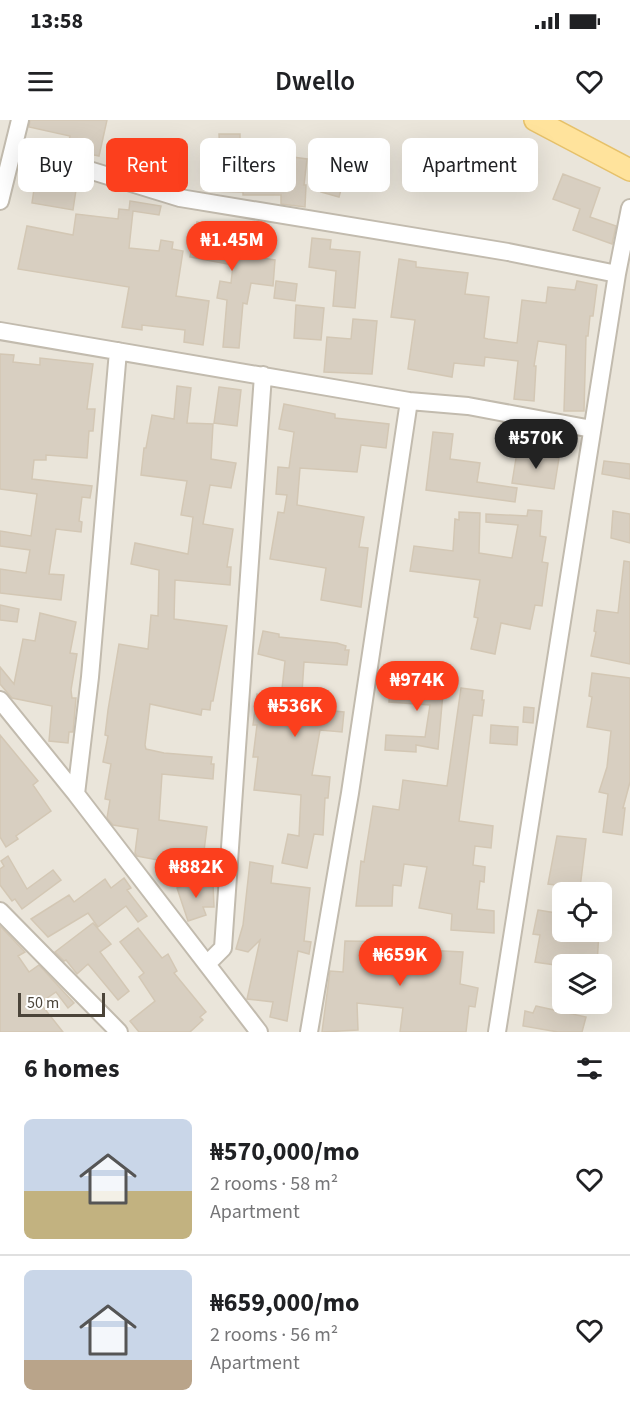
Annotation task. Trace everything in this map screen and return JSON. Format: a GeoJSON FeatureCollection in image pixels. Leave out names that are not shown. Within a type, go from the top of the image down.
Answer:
{"type":"FeatureCollection","features":[{"type":"Feature","properties":{"kind":"main road"},"geometry":{"type":"LineString","coordinates":[[535,120],[630,170]]}},
{"type":"Feature","properties":{"kind":"street"},"geometry":{"type":"LineString","coordinates":[[0,201],[3,176],[14,147],[20,120]]}},
{"type":"Feature","properties":{"kind":"street"},"geometry":{"type":"LineString","coordinates":[[14,147],[180,198],[508,252],[617,274]]}},
{"type":"Feature","properties":{"kind":"street"},"geometry":{"type":"LineString","coordinates":[[497,1032],[617,274],[630,208]]}},
{"type":"Feature","properties":{"kind":"street"},"geometry":{"type":"LineString","coordinates":[[0,332],[409,401],[468,406],[592,429]]}},
{"type":"Feature","properties":{"kind":"street"},"geometry":{"type":"LineString","coordinates":[[76,794],[90,677],[118,351]]}},
{"type":"Feature","properties":{"kind":"street"},"geometry":{"type":"LineString","coordinates":[[208,963],[224,948],[263,375]]}},
{"type":"Feature","properties":{"kind":"street"},"geometry":{"type":"LineString","coordinates":[[309,1032],[350,793],[409,401]]}},
{"type":"Feature","properties":{"kind":"street"},"geometry":{"type":"LineString","coordinates":[[0,700],[208,963],[259,1032]]}},
{"type":"Feature","properties":{"kind":"street"},"geometry":{"type":"LineString","coordinates":[[0,911],[119,1032]]}},
{"type":"Feature","properties":{"kind":"shaded area"},"geometry":{"type":"Polygon","coordinates":[[[0,120],[630,120],[630,1032],[0,1032],[0,120]]]}},
{"type":"Feature","properties":{"kind":"building"},"geometry":{"type":"Polygon","coordinates":[[[30,120],[107,120],[99,156],[94,155],[94,138],[70,138],[70,136],[29,127],[30,120]]]}},
{"type":"Feature","properties":{"kind":"building"},"geometry":{"type":"Polygon","coordinates":[[[219,134],[240,134],[240,138],[219,138],[219,134]]]}},
{"type":"Feature","properties":{"kind":"building"},"geometry":{"type":"Polygon","coordinates":[[[296,158],[307,159],[304,185],[306,185],[305,207],[281,204],[281,195],[243,195],[243,192],[296,192],[296,158]]]}},
{"type":"Feature","properties":{"kind":"building"},"geometry":{"type":"Polygon","coordinates":[[[563,174],[600,188],[590,217],[616,226],[612,244],[573,230],[580,209],[553,199],[563,174]]]}},
{"type":"Feature","properties":{"kind":"building"},"geometry":{"type":"Polygon","coordinates":[[[34,192],[76,192],[73,210],[32,203],[34,192]]]}},
{"type":"Feature","properties":{"kind":"building"},"geometry":{"type":"Polygon","coordinates":[[[321,192],[340,192],[339,197],[321,192]]]}},
{"type":"Feature","properties":{"kind":"building"},"geometry":{"type":"Polygon","coordinates":[[[130,201],[161,206],[159,215],[133,211],[129,248],[159,251],[161,240],[173,242],[172,249],[183,251],[176,296],[209,301],[203,345],[184,342],[185,330],[142,325],[142,330],[122,327],[129,287],[18,269],[27,226],[73,235],[76,214],[118,219],[119,209],[129,210],[130,201]]]}},
{"type":"Feature","properties":{"kind":"building"},"geometry":{"type":"Polygon","coordinates":[[[197,222],[237,232],[237,228],[249,229],[246,256],[275,260],[273,286],[251,283],[247,304],[243,303],[239,348],[223,347],[227,300],[217,298],[220,281],[231,283],[233,265],[190,257],[197,222]]]}},
{"type":"Feature","properties":{"kind":"building"},"geometry":{"type":"Polygon","coordinates":[[[312,238],[331,240],[330,249],[360,252],[355,308],[333,306],[336,271],[309,267],[312,238]]]}},
{"type":"Feature","properties":{"kind":"building"},"geometry":{"type":"Polygon","coordinates":[[[399,259],[416,262],[416,267],[468,273],[465,294],[489,297],[484,338],[517,343],[522,300],[546,303],[548,287],[575,290],[577,281],[597,285],[593,316],[590,316],[588,336],[586,336],[584,411],[564,411],[566,345],[538,341],[534,366],[536,366],[534,401],[514,399],[518,361],[485,357],[484,366],[454,363],[452,377],[408,369],[415,320],[391,317],[399,259]]]}},
{"type":"Feature","properties":{"kind":"building"},"geometry":{"type":"Polygon","coordinates":[[[276,281],[297,284],[295,301],[274,298],[276,281]]]}},
{"type":"Feature","properties":{"kind":"building"},"geometry":{"type":"Polygon","coordinates":[[[296,305],[324,308],[321,340],[294,338],[296,305]]]}},
{"type":"Feature","properties":{"kind":"building"},"geometry":{"type":"Polygon","coordinates":[[[353,319],[377,321],[372,374],[324,372],[327,337],[351,339],[353,319]]]}},
{"type":"Feature","properties":{"kind":"building"},"geometry":{"type":"Polygon","coordinates":[[[0,354],[14,355],[13,362],[40,365],[40,358],[93,364],[87,409],[95,409],[93,431],[89,431],[87,458],[46,455],[46,460],[34,460],[32,479],[92,486],[90,498],[82,497],[79,521],[82,522],[81,532],[56,529],[49,574],[64,575],[61,600],[0,593],[0,569],[26,573],[30,550],[0,546],[0,531],[31,536],[37,494],[0,489],[0,354]]]}},
{"type":"Feature","properties":{"kind":"building"},"geometry":{"type":"Polygon","coordinates":[[[177,386],[191,388],[187,423],[213,424],[211,459],[236,463],[231,488],[210,485],[203,524],[233,529],[227,567],[231,567],[230,585],[175,580],[174,619],[227,626],[213,701],[211,701],[210,710],[202,709],[201,715],[150,704],[145,745],[146,749],[164,753],[212,757],[213,779],[162,774],[159,820],[207,827],[201,875],[156,869],[158,860],[137,856],[135,853],[138,829],[113,825],[107,818],[110,800],[105,799],[111,764],[103,762],[108,736],[105,735],[108,710],[119,644],[148,649],[151,615],[158,616],[159,570],[131,564],[135,543],[188,554],[193,517],[181,515],[187,481],[141,475],[144,448],[146,448],[152,415],[174,419],[177,386]]]}},
{"type":"Feature","properties":{"kind":"building"},"geometry":{"type":"Polygon","coordinates":[[[219,387],[241,390],[237,426],[214,423],[219,387]]]}},
{"type":"Feature","properties":{"kind":"building"},"geometry":{"type":"Polygon","coordinates":[[[284,404],[335,414],[335,418],[389,424],[386,448],[361,445],[357,472],[300,468],[297,505],[364,517],[359,547],[368,548],[361,607],[321,600],[326,568],[270,559],[278,512],[284,513],[287,495],[276,494],[278,467],[289,468],[294,432],[279,429],[284,404]]]}},
{"type":"Feature","properties":{"kind":"building"},"geometry":{"type":"Polygon","coordinates":[[[433,432],[453,434],[450,459],[480,463],[477,482],[517,488],[515,502],[426,490],[433,432]]]}},
{"type":"Feature","properties":{"kind":"building"},"geometry":{"type":"Polygon","coordinates":[[[517,452],[559,458],[554,489],[512,483],[517,452]]]}},
{"type":"Feature","properties":{"kind":"building"},"geometry":{"type":"Polygon","coordinates":[[[604,461],[630,464],[630,479],[602,474],[604,461]]]}},
{"type":"Feature","properties":{"kind":"building"},"geometry":{"type":"Polygon","coordinates":[[[528,510],[542,511],[540,536],[546,537],[542,562],[548,563],[542,606],[535,605],[530,629],[501,623],[495,654],[471,649],[478,618],[474,617],[480,580],[410,571],[414,546],[453,551],[455,519],[459,520],[459,512],[480,513],[479,553],[512,558],[518,525],[486,522],[486,514],[527,516],[528,510]]]}},
{"type":"Feature","properties":{"kind":"building"},"geometry":{"type":"Polygon","coordinates":[[[613,511],[630,514],[630,543],[611,538],[613,511]]]}},
{"type":"Feature","properties":{"kind":"building"},"geometry":{"type":"Polygon","coordinates":[[[624,561],[630,562],[630,664],[591,656],[596,632],[594,631],[597,610],[618,613],[624,561]]]}},
{"type":"Feature","properties":{"kind":"building"},"geometry":{"type":"Polygon","coordinates":[[[0,605],[19,609],[17,622],[0,620],[0,605]]]}},
{"type":"Feature","properties":{"kind":"building"},"geometry":{"type":"Polygon","coordinates":[[[40,613],[76,622],[70,653],[77,654],[71,690],[72,698],[76,698],[73,732],[69,732],[68,743],[49,741],[52,706],[12,698],[0,684],[0,667],[14,684],[23,639],[35,641],[40,613]]]}},
{"type":"Feature","properties":{"kind":"building"},"geometry":{"type":"Polygon","coordinates":[[[263,631],[279,634],[279,637],[337,643],[346,646],[345,650],[349,650],[347,665],[304,662],[301,708],[344,712],[342,732],[320,730],[312,775],[330,777],[328,798],[325,798],[323,835],[314,834],[307,868],[282,863],[288,834],[299,836],[301,795],[254,790],[258,757],[253,757],[257,725],[253,725],[257,694],[281,698],[285,661],[258,654],[263,631]]]}},
{"type":"Feature","properties":{"kind":"building"},"geometry":{"type":"Polygon","coordinates":[[[592,673],[630,678],[630,782],[623,808],[625,808],[622,835],[603,832],[608,794],[599,792],[607,767],[611,731],[587,727],[592,697],[589,696],[592,673]]]}},
{"type":"Feature","properties":{"kind":"building"},"geometry":{"type":"Polygon","coordinates":[[[391,677],[444,682],[438,749],[416,745],[416,752],[385,750],[386,735],[425,737],[430,705],[389,702],[391,677]]]}},
{"type":"Feature","properties":{"kind":"building"},"geometry":{"type":"Polygon","coordinates":[[[461,688],[483,691],[482,716],[473,715],[459,821],[493,826],[491,848],[475,846],[473,865],[485,867],[484,882],[480,881],[477,909],[494,911],[494,933],[451,930],[452,914],[419,908],[427,867],[404,864],[401,886],[393,885],[392,906],[356,906],[361,861],[364,862],[373,806],[399,810],[403,780],[447,786],[461,688]]]}},
{"type":"Feature","properties":{"kind":"building"},"geometry":{"type":"Polygon","coordinates":[[[524,707],[534,708],[533,723],[523,722],[524,707]]]}},
{"type":"Feature","properties":{"kind":"building"},"geometry":{"type":"Polygon","coordinates":[[[491,725],[518,727],[517,745],[490,743],[491,725]]]}},
{"type":"Feature","properties":{"kind":"building"},"geometry":{"type":"Polygon","coordinates":[[[0,735],[38,781],[33,785],[51,811],[16,836],[18,839],[6,847],[0,837],[0,735]]]}},
{"type":"Feature","properties":{"kind":"building"},"geometry":{"type":"Polygon","coordinates":[[[557,836],[586,839],[581,882],[548,884],[557,836]]]}},
{"type":"Feature","properties":{"kind":"building"},"geometry":{"type":"Polygon","coordinates":[[[8,856],[27,889],[53,870],[61,880],[22,909],[15,899],[12,901],[0,885],[0,869],[4,866],[1,861],[8,856]]]}},
{"type":"Feature","properties":{"kind":"building"},"geometry":{"type":"Polygon","coordinates":[[[250,862],[273,866],[271,883],[310,888],[304,941],[311,942],[309,954],[298,951],[287,1021],[270,1017],[273,1002],[247,999],[260,940],[248,952],[236,949],[243,925],[250,862]]]}},
{"type":"Feature","properties":{"kind":"building"},"geometry":{"type":"Polygon","coordinates":[[[124,878],[131,888],[127,890],[147,916],[138,922],[126,906],[98,927],[88,913],[48,937],[31,919],[69,895],[74,902],[105,879],[111,888],[124,878]]]}},
{"type":"Feature","properties":{"kind":"building"},"geometry":{"type":"Polygon","coordinates":[[[200,880],[199,885],[213,884],[214,907],[203,907],[206,915],[188,921],[177,888],[200,880]]]}},
{"type":"Feature","properties":{"kind":"building"},"geometry":{"type":"Polygon","coordinates":[[[538,910],[552,912],[552,942],[598,942],[598,954],[552,954],[552,965],[535,962],[540,935],[533,934],[538,910]]]}},
{"type":"Feature","properties":{"kind":"building"},"geometry":{"type":"Polygon","coordinates":[[[93,923],[111,944],[100,952],[129,991],[118,1000],[88,964],[77,974],[66,960],[64,961],[55,952],[93,923]]]}},
{"type":"Feature","properties":{"kind":"building"},"geometry":{"type":"Polygon","coordinates":[[[0,926],[25,952],[18,956],[29,972],[39,965],[74,1003],[68,1008],[56,992],[40,1003],[63,1032],[0,1032],[0,926]]]}},
{"type":"Feature","properties":{"kind":"building"},"geometry":{"type":"Polygon","coordinates":[[[138,928],[162,958],[168,954],[177,971],[174,973],[206,1012],[200,1017],[203,1020],[190,1032],[139,1032],[130,1021],[155,1001],[139,977],[144,973],[120,942],[138,928]]]}},
{"type":"Feature","properties":{"kind":"building"},"geometry":{"type":"Polygon","coordinates":[[[345,941],[407,942],[406,949],[463,952],[460,984],[478,988],[475,1007],[469,1006],[466,1032],[400,1032],[403,1008],[357,1003],[358,1030],[322,1032],[330,971],[343,972],[345,941]]]}},
{"type":"Feature","properties":{"kind":"building"},"geometry":{"type":"Polygon","coordinates":[[[536,1006],[552,1010],[552,1014],[586,1017],[582,1032],[558,1032],[523,1026],[525,1011],[533,1013],[536,1006]]]}}]}
